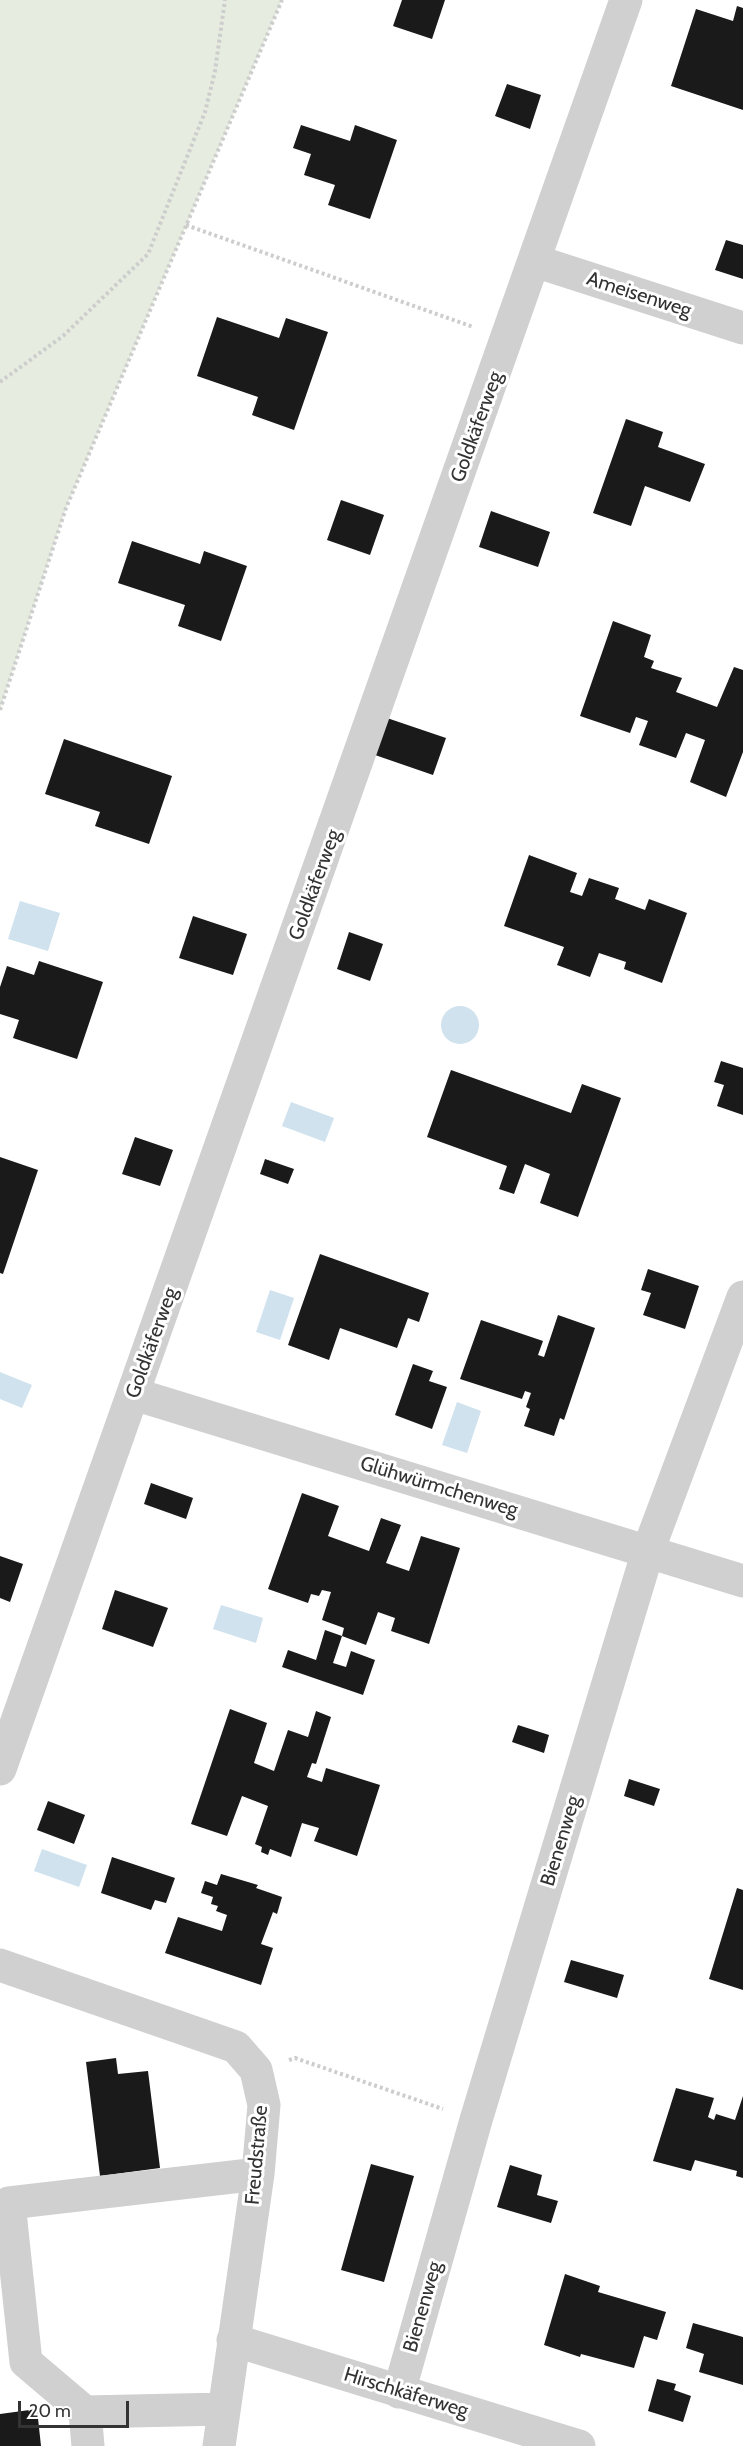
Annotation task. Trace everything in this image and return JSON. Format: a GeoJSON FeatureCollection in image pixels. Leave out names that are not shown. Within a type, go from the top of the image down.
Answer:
{"type":"FeatureCollection","features":[{"type":"Feature","properties":{"kind":"street","name":"Goldkäferweg"},"geometry":{"type":"LineString","coordinates":[[0,1769],[536,261],[626,0]]}},
{"type":"Feature","properties":{"kind":"street","name":"Ameisenweg"},"geometry":{"type":"LineString","coordinates":[[536,261],[743,328]]}},
{"type":"Feature","properties":{"kind":"street","name":"Bienenweg"},"geometry":{"type":"LineString","coordinates":[[399,2392],[476,2120],[648,1551],[743,1297]]}},
{"type":"Feature","properties":{"kind":"street","name":"Glühwürmchenweg"},"geometry":{"type":"LineString","coordinates":[[134,1394],[743,1581]]}},
{"type":"Feature","properties":{"kind":"street","name":"Freudstraße"},"geometry":{"type":"LineString","coordinates":[[0,1965],[236,2047],[256,2070],[264,2105],[258,2174],[219,2446]]}},
{"type":"Feature","properties":{"kind":"street"},"geometry":{"type":"LineString","coordinates":[[224,2409],[85,2412],[26,2362],[9,2203],[258,2174]]}},
{"type":"Feature","properties":{"kind":"street","name":"Hirschkäferweg"},"geometry":{"type":"LineString","coordinates":[[233,2340],[579,2446]]}},
{"type":"Feature","properties":{"kind":"street"},"geometry":{"type":"LineString","coordinates":[[85,2412],[88,2446]]}},
{"type":"Feature","properties":{"kind":"path"},"geometry":{"type":"LineString","coordinates":[[0,382],[63,336],[148,254],[205,112],[215,71],[225,0]]}},
{"type":"Feature","properties":{"kind":"path"},"geometry":{"type":"LineString","coordinates":[[0,710],[66,508],[282,0]]}},
{"type":"Feature","properties":{"kind":"path"},"geometry":{"type":"LineString","coordinates":[[186,225],[508,340]]}},
{"type":"Feature","properties":{"kind":"path"},"geometry":{"type":"LineString","coordinates":[[256,2070],[295,2058],[476,2120]]}},
{"type":"Feature","properties":{"kind":"shaded area"},"geometry":{"type":"Polygon","coordinates":[[[0,0],[282,0],[66,508],[0,710],[0,0]]]}},
{"type":"Feature","properties":{"kind":"water"},"geometry":{"type":"Polygon","coordinates":[[[20,901],[60,913],[48,951],[8,939],[20,901]]]}},
{"type":"Feature","properties":{"kind":"water"},"geometry":{"type":"Polygon","coordinates":[[[460,1006],[474,1011],[479,1025],[474,1039],[460,1044],[446,1039],[441,1025],[446,1011],[460,1006]]]}},
{"type":"Feature","properties":{"kind":"water"},"geometry":{"type":"Polygon","coordinates":[[[291,1102],[334,1118],[325,1142],[282,1126],[291,1102]]]}},
{"type":"Feature","properties":{"kind":"water"},"geometry":{"type":"Polygon","coordinates":[[[270,1290],[294,1298],[280,1340],[256,1332],[270,1290]]]}},
{"type":"Feature","properties":{"kind":"water"},"geometry":{"type":"Polygon","coordinates":[[[0,1372],[32,1385],[22,1408],[0,1399],[0,1372]]]}},
{"type":"Feature","properties":{"kind":"water"},"geometry":{"type":"Polygon","coordinates":[[[457,1402],[481,1411],[467,1453],[442,1445],[457,1402]]]}},
{"type":"Feature","properties":{"kind":"water"},"geometry":{"type":"Polygon","coordinates":[[[221,1605],[263,1618],[256,1643],[213,1629],[221,1605]]]}},
{"type":"Feature","properties":{"kind":"water"},"geometry":{"type":"Polygon","coordinates":[[[42,1849],[87,1865],[79,1887],[34,1871],[42,1849]]]}},
{"type":"Feature","properties":{"kind":"building"},"geometry":{"type":"Polygon","coordinates":[[[402,0],[445,0],[432,39],[393,26],[402,0]]]}},
{"type":"Feature","properties":{"kind":"building"},"geometry":{"type":"Polygon","coordinates":[[[737,6],[743,8],[743,110],[671,86],[696,9],[733,21],[737,6]]]}},
{"type":"Feature","properties":{"kind":"building"},"geometry":{"type":"Polygon","coordinates":[[[507,84],[541,95],[530,129],[495,116],[507,84]]]}},
{"type":"Feature","properties":{"kind":"building"},"geometry":{"type":"Polygon","coordinates":[[[301,125],[350,141],[355,125],[397,140],[370,219],[328,205],[335,185],[304,175],[311,154],[293,148],[301,125]]]}},
{"type":"Feature","properties":{"kind":"building"},"geometry":{"type":"Polygon","coordinates":[[[726,240],[743,245],[743,279],[715,270],[726,240]]]}},
{"type":"Feature","properties":{"kind":"building"},"geometry":{"type":"Polygon","coordinates":[[[217,317],[279,338],[286,318],[328,332],[294,430],[252,415],[258,397],[197,376],[217,317]]]}},
{"type":"Feature","properties":{"kind":"building"},"geometry":{"type":"Polygon","coordinates":[[[626,419],[663,432],[658,447],[705,464],[690,502],[645,486],[631,526],[593,513],[626,419]]]}},
{"type":"Feature","properties":{"kind":"building"},"geometry":{"type":"Polygon","coordinates":[[[341,500],[384,515],[370,555],[327,540],[341,500]]]}},
{"type":"Feature","properties":{"kind":"building"},"geometry":{"type":"Polygon","coordinates":[[[491,511],[550,532],[538,567],[479,547],[491,511]]]}},
{"type":"Feature","properties":{"kind":"building"},"geometry":{"type":"Polygon","coordinates":[[[132,541],[200,564],[204,551],[247,566],[221,641],[178,626],[185,605],[118,583],[132,541]]]}},
{"type":"Feature","properties":{"kind":"building"},"geometry":{"type":"Polygon","coordinates":[[[613,621],[651,635],[644,657],[654,661],[651,668],[682,678],[676,692],[717,707],[734,667],[743,670],[743,752],[726,797],[690,782],[705,740],[686,733],[676,758],[639,745],[648,721],[636,717],[630,733],[580,716],[613,621]]]}},
{"type":"Feature","properties":{"kind":"building"},"geometry":{"type":"Polygon","coordinates":[[[387,718],[446,738],[433,775],[375,755],[387,718]]]}},
{"type":"Feature","properties":{"kind":"building"},"geometry":{"type":"Polygon","coordinates":[[[64,739],[172,776],[149,844],[95,826],[100,812],[45,794],[64,739]]]}},
{"type":"Feature","properties":{"kind":"building"},"geometry":{"type":"Polygon","coordinates":[[[529,855],[577,873],[570,892],[582,896],[589,878],[619,888],[615,899],[645,910],[649,899],[687,913],[662,983],[624,969],[626,962],[599,953],[590,977],[557,965],[564,947],[504,926],[529,855]]]}},
{"type":"Feature","properties":{"kind":"building"},"geometry":{"type":"Polygon","coordinates":[[[193,916],[247,934],[233,975],[179,958],[193,916]]]}},
{"type":"Feature","properties":{"kind":"building"},"geometry":{"type":"Polygon","coordinates":[[[349,932],[383,944],[370,981],[337,969],[349,932]]]}},
{"type":"Feature","properties":{"kind":"building"},"geometry":{"type":"Polygon","coordinates":[[[39,961],[103,982],[77,1059],[13,1038],[19,1020],[0,1014],[0,987],[7,966],[34,975],[39,961]]]}},
{"type":"Feature","properties":{"kind":"building"},"geometry":{"type":"Polygon","coordinates":[[[721,1061],[743,1068],[743,1115],[717,1106],[724,1085],[714,1082],[721,1061]]]}},
{"type":"Feature","properties":{"kind":"building"},"geometry":{"type":"Polygon","coordinates":[[[451,1070],[571,1113],[582,1084],[621,1098],[578,1217],[540,1203],[550,1174],[525,1164],[514,1194],[499,1189],[507,1166],[427,1137],[451,1070]]]}},
{"type":"Feature","properties":{"kind":"building"},"geometry":{"type":"Polygon","coordinates":[[[135,1137],[173,1150],[160,1186],[122,1174],[135,1137]]]}},
{"type":"Feature","properties":{"kind":"building"},"geometry":{"type":"Polygon","coordinates":[[[0,1157],[38,1170],[3,1274],[0,1273],[0,1157]]]}},
{"type":"Feature","properties":{"kind":"building"},"geometry":{"type":"Polygon","coordinates":[[[265,1159],[294,1169],[288,1184],[260,1174],[265,1159]]]}},
{"type":"Feature","properties":{"kind":"building"},"geometry":{"type":"Polygon","coordinates":[[[320,1254],[429,1293],[419,1322],[408,1318],[397,1348],[340,1328],[329,1360],[288,1345],[320,1254]]]}},
{"type":"Feature","properties":{"kind":"building"},"geometry":{"type":"Polygon","coordinates":[[[648,1269],[699,1286],[685,1329],[643,1315],[651,1293],[641,1290],[648,1269]]]}},
{"type":"Feature","properties":{"kind":"building"},"geometry":{"type":"Polygon","coordinates":[[[558,1315],[595,1328],[564,1420],[560,1418],[554,1436],[524,1426],[530,1409],[526,1407],[531,1393],[525,1391],[522,1399],[460,1379],[481,1320],[543,1341],[538,1355],[544,1357],[558,1315]]]}},
{"type":"Feature","properties":{"kind":"building"},"geometry":{"type":"Polygon","coordinates":[[[413,1364],[433,1371],[429,1381],[447,1387],[432,1429],[395,1415],[413,1364]]]}},
{"type":"Feature","properties":{"kind":"building"},"geometry":{"type":"Polygon","coordinates":[[[151,1483],[193,1498],[186,1519],[144,1504],[151,1483]]]}},
{"type":"Feature","properties":{"kind":"building"},"geometry":{"type":"Polygon","coordinates":[[[302,1493],[339,1506],[328,1536],[369,1551],[381,1518],[401,1525],[386,1563],[409,1571],[421,1536],[460,1548],[429,1644],[391,1631],[395,1618],[378,1612],[366,1645],[342,1636],[344,1628],[322,1620],[331,1592],[322,1590],[319,1596],[311,1594],[308,1603],[268,1589],[302,1493]]]}},
{"type":"Feature","properties":{"kind":"building"},"geometry":{"type":"Polygon","coordinates":[[[0,1556],[23,1564],[10,1602],[0,1598],[0,1556]]]}},
{"type":"Feature","properties":{"kind":"building"},"geometry":{"type":"Polygon","coordinates":[[[115,1590],[168,1608],[153,1647],[102,1629],[115,1590]]]}},
{"type":"Feature","properties":{"kind":"building"},"geometry":{"type":"Polygon","coordinates":[[[325,1630],[342,1636],[333,1663],[346,1667],[351,1651],[375,1660],[363,1695],[282,1667],[288,1650],[316,1660],[325,1630]]]}},
{"type":"Feature","properties":{"kind":"building"},"geometry":{"type":"Polygon","coordinates":[[[230,1709],[267,1723],[254,1763],[274,1771],[288,1730],[308,1737],[316,1711],[331,1717],[316,1764],[312,1763],[307,1777],[322,1782],[326,1768],[380,1785],[357,1856],[314,1841],[319,1828],[302,1823],[291,1857],[270,1849],[268,1855],[261,1852],[262,1847],[255,1844],[268,1806],[242,1796],[227,1836],[191,1824],[230,1709]]]}},
{"type":"Feature","properties":{"kind":"building"},"geometry":{"type":"Polygon","coordinates":[[[518,1725],[549,1735],[544,1753],[512,1742],[518,1725]]]}},
{"type":"Feature","properties":{"kind":"building"},"geometry":{"type":"Polygon","coordinates":[[[629,1779],[660,1789],[654,1806],[624,1796],[629,1779]]]}},
{"type":"Feature","properties":{"kind":"building"},"geometry":{"type":"Polygon","coordinates":[[[48,1801],[85,1815],[74,1844],[37,1830],[48,1801]]]}},
{"type":"Feature","properties":{"kind":"building"},"geometry":{"type":"Polygon","coordinates":[[[112,1857],[175,1878],[166,1903],[155,1900],[151,1910],[101,1893],[112,1857]]]}},
{"type":"Feature","properties":{"kind":"building"},"geometry":{"type":"Polygon","coordinates":[[[221,1874],[258,1885],[256,1888],[282,1897],[277,1914],[273,1912],[261,1944],[273,1948],[261,1985],[165,1953],[178,1917],[222,1931],[227,1915],[216,1911],[218,1906],[211,1904],[213,1897],[201,1893],[205,1881],[217,1885],[221,1874]]]}},
{"type":"Feature","properties":{"kind":"building"},"geometry":{"type":"Polygon","coordinates":[[[737,1888],[743,1890],[743,1990],[709,1979],[737,1888]]]}},
{"type":"Feature","properties":{"kind":"building"},"geometry":{"type":"Polygon","coordinates":[[[571,1960],[624,1975],[617,1998],[564,1982],[571,1960]]]}},
{"type":"Feature","properties":{"kind":"building"},"geometry":{"type":"Polygon","coordinates":[[[116,2058],[118,2074],[148,2071],[160,2168],[100,2176],[86,2062],[116,2058]]]}},
{"type":"Feature","properties":{"kind":"building"},"geometry":{"type":"Polygon","coordinates":[[[676,2088],[714,2098],[708,2117],[714,2120],[716,2114],[735,2120],[743,2096],[743,2178],[736,2176],[737,2171],[695,2160],[691,2171],[653,2161],[676,2088]]]}},
{"type":"Feature","properties":{"kind":"building"},"geometry":{"type":"Polygon","coordinates":[[[371,2164],[414,2176],[384,2282],[341,2270],[371,2164]]]}},
{"type":"Feature","properties":{"kind":"building"},"geometry":{"type":"Polygon","coordinates":[[[510,2165],[542,2175],[537,2195],[558,2201],[551,2223],[497,2207],[510,2165]]]}},
{"type":"Feature","properties":{"kind":"building"},"geometry":{"type":"Polygon","coordinates":[[[565,2274],[600,2286],[598,2292],[666,2312],[657,2340],[644,2336],[634,2368],[581,2354],[580,2357],[544,2345],[565,2274]]]}},
{"type":"Feature","properties":{"kind":"building"},"geometry":{"type":"Polygon","coordinates":[[[693,2323],[743,2337],[743,2385],[699,2372],[704,2354],[686,2348],[693,2323]]]}},
{"type":"Feature","properties":{"kind":"building"},"geometry":{"type":"Polygon","coordinates":[[[657,2379],[676,2384],[674,2390],[691,2396],[683,2422],[648,2411],[657,2379]]]}},
{"type":"Feature","properties":{"kind":"building"},"geometry":{"type":"Polygon","coordinates":[[[37,2409],[41,2446],[0,2446],[0,2414],[37,2409]]]}}]}
